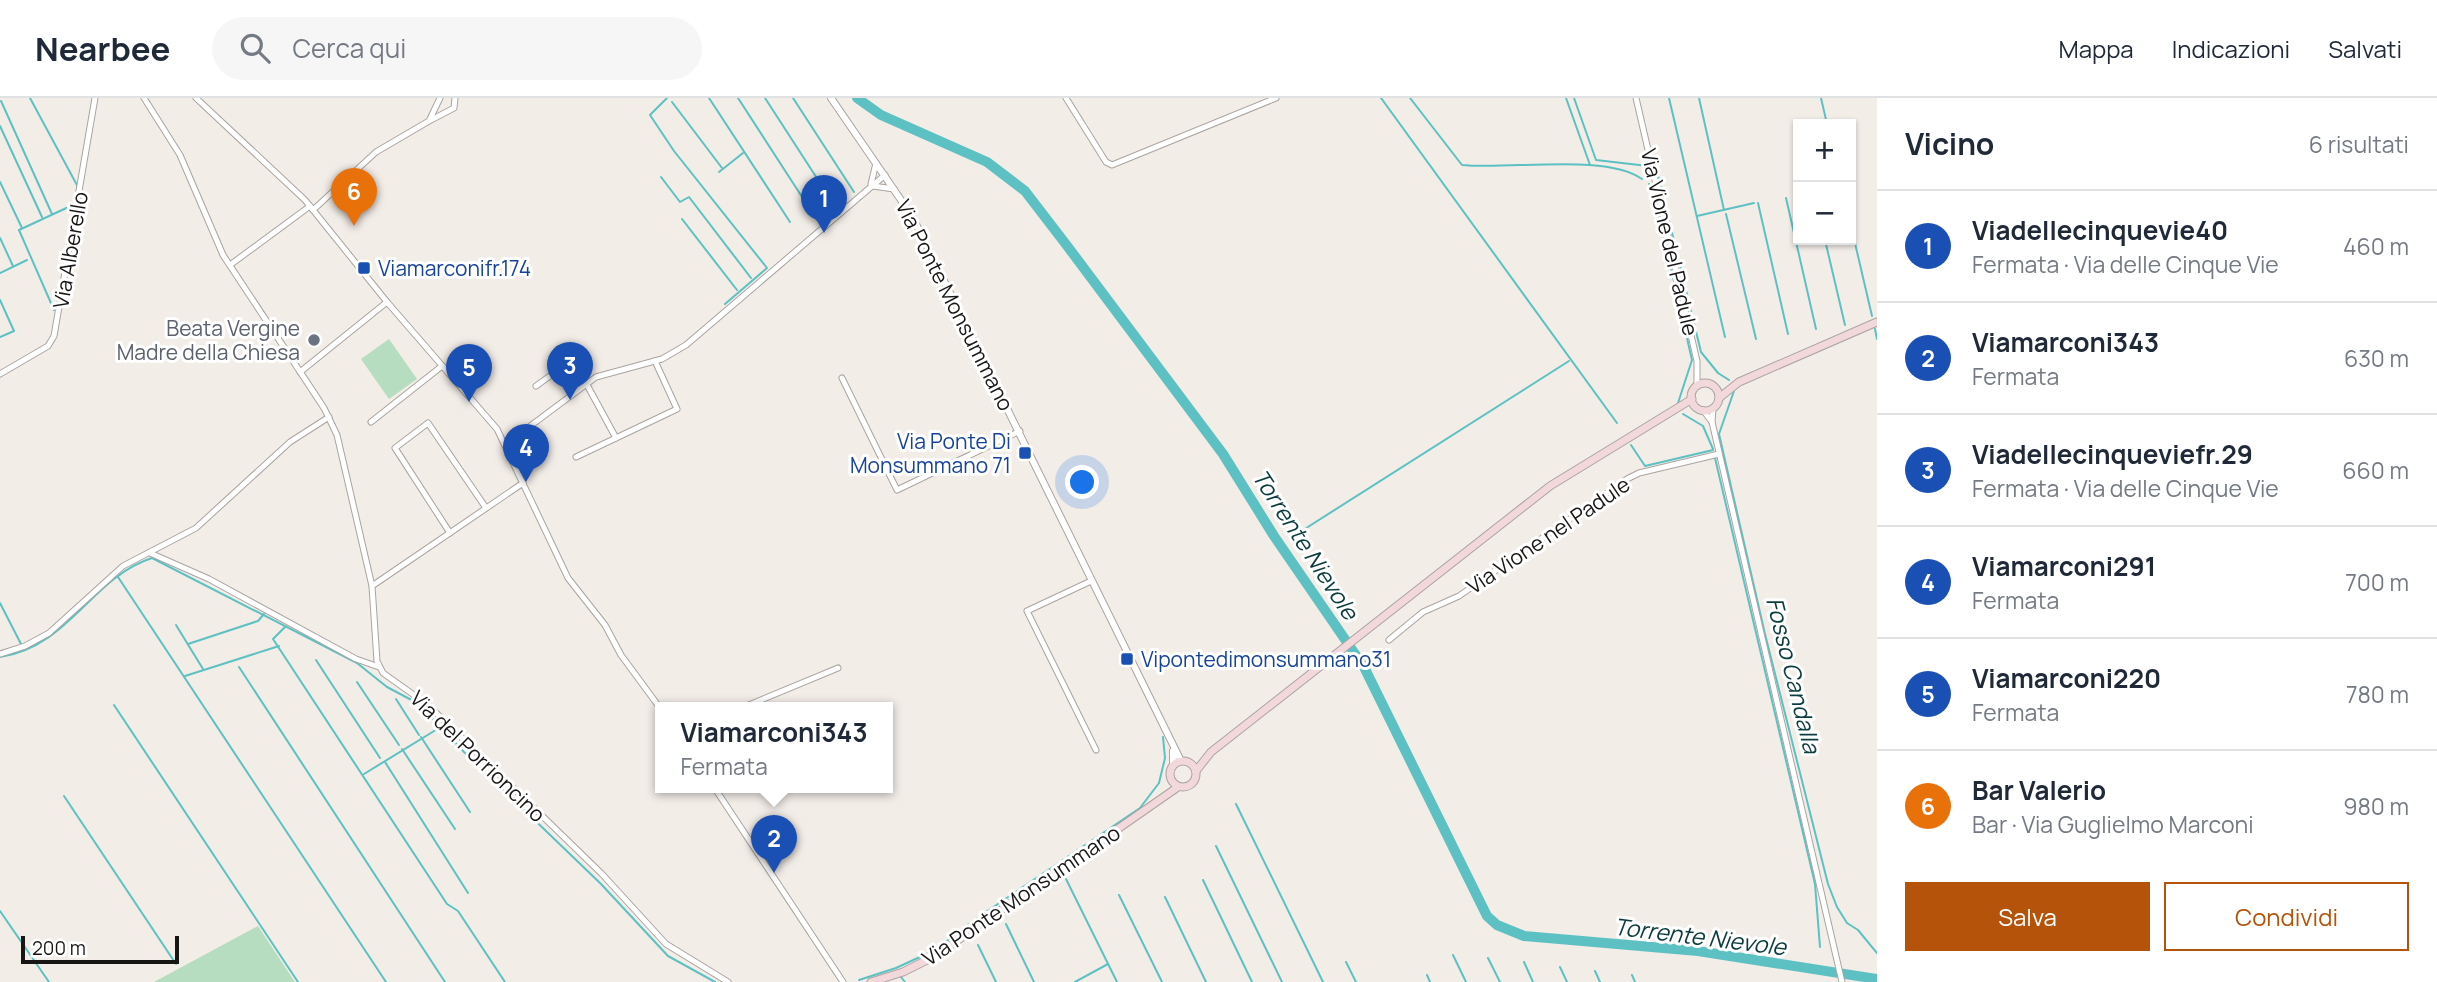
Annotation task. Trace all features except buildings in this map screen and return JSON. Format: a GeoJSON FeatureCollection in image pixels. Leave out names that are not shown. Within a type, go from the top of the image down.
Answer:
{"type":"FeatureCollection","features":[{"type":"Feature","properties":{"kind":"main road"},"geometry":{"type":"LineString","coordinates":[[1163,794],[1192,784],[1196,771],[1211,752],[1550,486],[1599,453],[1669,415],[1692,399],[1697,386],[1705,383],[1714,386],[1739,382],[1877,322]]}},
{"type":"Feature","properties":{"kind":"main road"},"geometry":{"type":"LineString","coordinates":[[1669,415],[1713,408],[1719,398],[1739,382]]}},
{"type":"Feature","properties":{"kind":"main road"},"geometry":{"type":"LineString","coordinates":[[1714,386],[1719,398]]}},
{"type":"Feature","properties":{"kind":"main road"},"geometry":{"type":"LineString","coordinates":[[1692,399],[1700,408]]}},
{"type":"Feature","properties":{"kind":"main road"},"geometry":{"type":"LineString","coordinates":[[1163,794],[1170,781],[1169,774],[1173,765],[1211,752]]}},
{"type":"Feature","properties":{"kind":"main road"},"geometry":{"type":"LineString","coordinates":[[1185,762],[1196,771]]}},
{"type":"Feature","properties":{"kind":"main road"},"geometry":{"type":"LineString","coordinates":[[1170,781],[1178,787]]}},
{"type":"Feature","properties":{"kind":"main road","name":"Via Ponte Monsummano"},"geometry":{"type":"LineString","coordinates":[[871,982],[903,972],[935,956],[1125,826],[1163,794]]}},
{"type":"Feature","properties":{"kind":"street","name":"Via Alberello"},"geometry":{"type":"LineString","coordinates":[[0,374],[48,346],[54,336],[95,98]]}},
{"type":"Feature","properties":{"kind":"street"},"geometry":{"type":"LineString","coordinates":[[144,98],[180,155],[212,234],[329,417],[340,444],[372,586],[379,667]]}},
{"type":"Feature","properties":{"kind":"street"},"geometry":{"type":"LineString","coordinates":[[196,98],[312,208],[387,302],[485,415],[506,444],[568,578],[605,625],[621,655],[656,702]]}},
{"type":"Feature","properties":{"kind":"street"},"geometry":{"type":"LineString","coordinates":[[429,121],[440,98]]}},
{"type":"Feature","properties":{"kind":"street"},"geometry":{"type":"LineString","coordinates":[[230,265],[312,208],[376,152],[454,108],[455,98]]}},
{"type":"Feature","properties":{"kind":"street","name":"Via Ponte Monsummano"},"geometry":{"type":"LineString","coordinates":[[831,98],[912,216],[1173,749],[1185,762]]}},
{"type":"Feature","properties":{"kind":"street"},"geometry":{"type":"LineString","coordinates":[[1066,98],[1110,164],[1276,98]]}},
{"type":"Feature","properties":{"kind":"street","name":"Via Vione del Padule"},"geometry":{"type":"LineString","coordinates":[[1636,98],[1697,361],[1697,386]]}},
{"type":"Feature","properties":{"kind":"street"},"geometry":{"type":"LineString","coordinates":[[870,187],[876,162]]}},
{"type":"Feature","properties":{"kind":"street"},"geometry":{"type":"LineString","coordinates":[[506,444],[585,384],[605,374],[655,361],[674,353],[885,175]]}},
{"type":"Feature","properties":{"kind":"street"},"geometry":{"type":"LineString","coordinates":[[870,187],[879,185],[895,189]]}},
{"type":"Feature","properties":{"kind":"street"},"geometry":{"type":"LineString","coordinates":[[300,372],[387,302]]}},
{"type":"Feature","properties":{"kind":"street"},"geometry":{"type":"LineString","coordinates":[[558,349],[585,384],[616,438]]}},
{"type":"Feature","properties":{"kind":"street"},"geometry":{"type":"LineString","coordinates":[[576,457],[677,409],[655,361]]}},
{"type":"Feature","properties":{"kind":"street"},"geometry":{"type":"LineString","coordinates":[[536,386],[568,363]]}},
{"type":"Feature","properties":{"kind":"street"},"geometry":{"type":"LineString","coordinates":[[371,422],[442,366]]}},
{"type":"Feature","properties":{"kind":"street"},"geometry":{"type":"LineString","coordinates":[[842,377],[897,490],[1020,432]]}},
{"type":"Feature","properties":{"kind":"street"},"geometry":{"type":"LineString","coordinates":[[1700,408],[1712,422]]}},
{"type":"Feature","properties":{"kind":"street"},"geometry":{"type":"LineString","coordinates":[[1713,408],[1712,422],[1719,454],[1842,981]]}},
{"type":"Feature","properties":{"kind":"street"},"geometry":{"type":"LineString","coordinates":[[0,654],[25,646],[49,633],[114,573],[196,528],[290,442],[329,417]]}},
{"type":"Feature","properties":{"kind":"street"},"geometry":{"type":"LineString","coordinates":[[450,533],[395,448],[428,423],[486,508]]}},
{"type":"Feature","properties":{"kind":"street","name":"Via Vione nel Padule"},"geometry":{"type":"LineString","coordinates":[[1389,640],[1423,612],[1459,596],[1627,479],[1639,473],[1719,454]]}},
{"type":"Feature","properties":{"kind":"street"},"geometry":{"type":"LineString","coordinates":[[372,586],[523,483]]}},
{"type":"Feature","properties":{"kind":"street","name":"Via del Porrioncino"},"geometry":{"type":"LineString","coordinates":[[150,552],[209,579],[356,659],[379,667],[428,705],[609,881],[666,944],[728,982]]}},
{"type":"Feature","properties":{"kind":"street"},"geometry":{"type":"LineString","coordinates":[[1091,581],[1027,611],[1096,750]]}},
{"type":"Feature","properties":{"kind":"street"},"geometry":{"type":"LineString","coordinates":[[756,702],[838,668]]}},
{"type":"Feature","properties":{"kind":"street"},"geometry":{"type":"LineString","coordinates":[[1173,749],[1173,765]]}},
{"type":"Feature","properties":{"kind":"street"},"geometry":{"type":"LineString","coordinates":[[718,793],[843,982]]}},
{"type":"Feature","properties":{"kind":"green space"},"geometry":{"type":"Polygon","coordinates":[[[389,339],[417,379],[389,399],[361,359],[389,339]]]}},
{"type":"Feature","properties":{"kind":"green space"},"geometry":{"type":"Polygon","coordinates":[[[258,926],[295,982],[154,982],[258,926]]]}},
{"type":"Feature","properties":{"kind":"waterway"},"geometry":{"type":"LineString","coordinates":[[30,98],[78,187]]}},
{"type":"Feature","properties":{"kind":"waterway"},"geometry":{"type":"LineString","coordinates":[[667,98],[650,115],[674,151],[767,268],[725,304]]}},
{"type":"Feature","properties":{"kind":"waterway"},"geometry":{"type":"LineString","coordinates":[[709,98],[790,222]]}},
{"type":"Feature","properties":{"kind":"waterway"},"geometry":{"type":"LineString","coordinates":[[738,98],[817,220]]}},
{"type":"Feature","properties":{"kind":"waterway"},"geometry":{"type":"LineString","coordinates":[[765,98],[833,203]]}},
{"type":"Feature","properties":{"kind":"waterway"},"geometry":{"type":"LineString","coordinates":[[793,98],[854,192]]}},
{"type":"Feature","properties":{"kind":"waterway","name":"Torrente Nievole"},"geometry":{"type":"LineString","coordinates":[[857,98],[881,115],[987,162],[1025,191],[1223,454],[1274,536],[1364,667],[1487,916],[1497,925],[1524,936],[1698,951],[1877,979]]}},
{"type":"Feature","properties":{"kind":"waterway"},"geometry":{"type":"LineString","coordinates":[[1381,98],[1617,423]]}},
{"type":"Feature","properties":{"kind":"waterway"},"geometry":{"type":"LineString","coordinates":[[1410,98],[1462,165],[1581,164],[1626,171],[1642,179]]}},
{"type":"Feature","properties":{"kind":"waterway"},"geometry":{"type":"LineString","coordinates":[[1566,98],[1590,165]]}},
{"type":"Feature","properties":{"kind":"waterway","name":"Fosso Candalla"},"geometry":{"type":"LineString","coordinates":[[1574,98],[1596,160],[1648,166]]}},
{"type":"Feature","properties":{"kind":"waterway"},"geometry":{"type":"LineString","coordinates":[[1669,98],[1725,337]]}},
{"type":"Feature","properties":{"kind":"waterway"},"geometry":{"type":"LineString","coordinates":[[1699,98],[1724,210]]}},
{"type":"Feature","properties":{"kind":"waterway"},"geometry":{"type":"LineString","coordinates":[[1821,98],[1826,119]]}},
{"type":"Feature","properties":{"kind":"waterway"},"geometry":{"type":"LineString","coordinates":[[1,101],[52,214]]}},
{"type":"Feature","properties":{"kind":"waterway"},"geometry":{"type":"LineString","coordinates":[[672,102],[722,168]]}},
{"type":"Feature","properties":{"kind":"waterway"},"geometry":{"type":"LineString","coordinates":[[0,126],[42,217]]}},
{"type":"Feature","properties":{"kind":"waterway"},"geometry":{"type":"LineString","coordinates":[[719,172],[743,153]]}},
{"type":"Feature","properties":{"kind":"waterway","name":"Fosso Candalla"},"geometry":{"type":"LineString","coordinates":[[1656,167],[1701,352],[1718,373],[1729,380]]}},
{"type":"Feature","properties":{"kind":"waterway"},"geometry":{"type":"LineString","coordinates":[[661,177],[680,202],[689,197],[751,278]]}},
{"type":"Feature","properties":{"kind":"waterway"},"geometry":{"type":"LineString","coordinates":[[0,182],[22,228]]}},
{"type":"Feature","properties":{"kind":"waterway"},"geometry":{"type":"LineString","coordinates":[[1649,184],[1654,194],[1692,360],[1678,403]]}},
{"type":"Feature","properties":{"kind":"waterway"},"geometry":{"type":"LineString","coordinates":[[1786,198],[1816,329]]}},
{"type":"Feature","properties":{"kind":"waterway"},"geometry":{"type":"LineString","coordinates":[[1697,216],[1754,203]]}},
{"type":"Feature","properties":{"kind":"waterway"},"geometry":{"type":"LineString","coordinates":[[1758,203],[1788,334]]}},
{"type":"Feature","properties":{"kind":"waterway"},"geometry":{"type":"LineString","coordinates":[[54,310],[19,230],[75,204]]}},
{"type":"Feature","properties":{"kind":"waterway"},"geometry":{"type":"LineString","coordinates":[[1726,214],[1756,339]]}},
{"type":"Feature","properties":{"kind":"waterway"},"geometry":{"type":"LineString","coordinates":[[682,219],[737,290]]}},
{"type":"Feature","properties":{"kind":"waterway"},"geometry":{"type":"LineString","coordinates":[[0,238],[13,266]]}},
{"type":"Feature","properties":{"kind":"waterway"},"geometry":{"type":"LineString","coordinates":[[1826,245],[1845,325]]}},
{"type":"Feature","properties":{"kind":"waterway"},"geometry":{"type":"LineString","coordinates":[[1855,245],[1872,316]]}},
{"type":"Feature","properties":{"kind":"waterway"},"geometry":{"type":"LineString","coordinates":[[0,273],[27,260]]}},
{"type":"Feature","properties":{"kind":"waterway"},"geometry":{"type":"LineString","coordinates":[[0,300],[14,331],[0,337]]}},
{"type":"Feature","properties":{"kind":"waterway"},"geometry":{"type":"LineString","coordinates":[[1875,329],[1877,339]]}},
{"type":"Feature","properties":{"kind":"waterway"},"geometry":{"type":"LineString","coordinates":[[1300,532],[1569,361]]}},
{"type":"Feature","properties":{"kind":"waterway","name":"Fosso Candalla"},"geometry":{"type":"LineString","coordinates":[[1734,391],[1719,434],[1765,634],[1828,884],[1847,923],[1858,930],[1877,953]]}},
{"type":"Feature","properties":{"kind":"waterway"},"geometry":{"type":"LineString","coordinates":[[1683,414],[1703,426],[1713,449]]}},
{"type":"Feature","properties":{"kind":"waterway"},"geometry":{"type":"LineString","coordinates":[[1631,445],[1645,466],[1713,450]]}},
{"type":"Feature","properties":{"kind":"waterway"},"geometry":{"type":"LineString","coordinates":[[1715,458],[1815,884],[1820,947]]}},
{"type":"Feature","properties":{"kind":"waterway"},"geometry":{"type":"LineString","coordinates":[[0,657],[24,651],[44,640],[113,580],[131,567],[152,558],[357,663],[387,687],[419,704],[464,752],[601,884],[668,956],[715,982]]}},
{"type":"Feature","properties":{"kind":"waterway"},"geometry":{"type":"LineString","coordinates":[[118,577],[386,982]]}},
{"type":"Feature","properties":{"kind":"waterway"},"geometry":{"type":"LineString","coordinates":[[0,603],[21,644]]}},
{"type":"Feature","properties":{"kind":"waterway"},"geometry":{"type":"LineString","coordinates":[[188,644],[258,621],[264,614]]}},
{"type":"Feature","properties":{"kind":"waterway"},"geometry":{"type":"LineString","coordinates":[[176,625],[203,669]]}},
{"type":"Feature","properties":{"kind":"waterway"},"geometry":{"type":"LineString","coordinates":[[285,627],[273,639],[447,904],[458,911],[505,982]]}},
{"type":"Feature","properties":{"kind":"waterway"},"geometry":{"type":"LineString","coordinates":[[185,676],[279,646]]}},
{"type":"Feature","properties":{"kind":"waterway"},"geometry":{"type":"LineString","coordinates":[[316,660],[380,758]]}},
{"type":"Feature","properties":{"kind":"waterway"},"geometry":{"type":"LineString","coordinates":[[239,667],[445,982]]}},
{"type":"Feature","properties":{"kind":"waterway"},"geometry":{"type":"LineString","coordinates":[[357,682],[399,745]]}},
{"type":"Feature","properties":{"kind":"waterway"},"geometry":{"type":"LineString","coordinates":[[396,699],[419,735]]}},
{"type":"Feature","properties":{"kind":"waterway"},"geometry":{"type":"LineString","coordinates":[[114,705],[298,982]]}},
{"type":"Feature","properties":{"kind":"waterway"},"geometry":{"type":"LineString","coordinates":[[364,774],[439,728]]}},
{"type":"Feature","properties":{"kind":"waterway"},"geometry":{"type":"LineString","coordinates":[[421,737],[470,812]]}},
{"type":"Feature","properties":{"kind":"waterway"},"geometry":{"type":"LineString","coordinates":[[986,912],[1140,808],[1159,783],[1165,758],[1163,737]]}},
{"type":"Feature","properties":{"kind":"waterway"},"geometry":{"type":"LineString","coordinates":[[402,749],[455,829]]}},
{"type":"Feature","properties":{"kind":"waterway"},"geometry":{"type":"LineString","coordinates":[[385,762],[468,893]]}},
{"type":"Feature","properties":{"kind":"waterway"},"geometry":{"type":"LineString","coordinates":[[64,796],[176,964]]}},
{"type":"Feature","properties":{"kind":"waterway"},"geometry":{"type":"LineString","coordinates":[[1236,804],[1323,982]]}},
{"type":"Feature","properties":{"kind":"waterway"},"geometry":{"type":"LineString","coordinates":[[1216,846],[1282,982]]}},
{"type":"Feature","properties":{"kind":"waterway"},"geometry":{"type":"LineString","coordinates":[[1066,879],[1117,982]]}},
{"type":"Feature","properties":{"kind":"waterway"},"geometry":{"type":"LineString","coordinates":[[1203,880],[1252,982]]}},
{"type":"Feature","properties":{"kind":"waterway"},"geometry":{"type":"LineString","coordinates":[[1119,895],[1162,982]]}},
{"type":"Feature","properties":{"kind":"waterway"},"geometry":{"type":"LineString","coordinates":[[1165,897],[1206,982]]}},
{"type":"Feature","properties":{"kind":"waterway"},"geometry":{"type":"LineString","coordinates":[[0,911],[49,982]]}},
{"type":"Feature","properties":{"kind":"waterway"},"geometry":{"type":"LineString","coordinates":[[859,980],[896,968],[935,950],[977,918]]}},
{"type":"Feature","properties":{"kind":"waterway"},"geometry":{"type":"LineString","coordinates":[[1006,924],[1034,982]]}},
{"type":"Feature","properties":{"kind":"waterway"},"geometry":{"type":"LineString","coordinates":[[978,945],[996,982]]}},
{"type":"Feature","properties":{"kind":"waterway"},"geometry":{"type":"LineString","coordinates":[[1453,955],[1466,982]]}},
{"type":"Feature","properties":{"kind":"waterway"},"geometry":{"type":"LineString","coordinates":[[1488,958],[1500,982]]}},
{"type":"Feature","properties":{"kind":"waterway"},"geometry":{"type":"LineString","coordinates":[[1346,962],[1356,982]]}},
{"type":"Feature","properties":{"kind":"waterway"},"geometry":{"type":"LineString","coordinates":[[1524,962],[1533,982]]}},
{"type":"Feature","properties":{"kind":"waterway"},"geometry":{"type":"LineString","coordinates":[[1075,982],[1108,964]]}},
{"type":"Feature","properties":{"kind":"waterway"},"geometry":{"type":"LineString","coordinates":[[1560,967],[1567,982]]}},
{"type":"Feature","properties":{"kind":"waterway"},"geometry":{"type":"LineString","coordinates":[[1595,971],[1600,982]]}},
{"type":"Feature","properties":{"kind":"waterway"},"geometry":{"type":"LineString","coordinates":[[1427,975],[1430,982]]}},
{"type":"Feature","properties":{"kind":"waterway"},"geometry":{"type":"LineString","coordinates":[[1632,975],[1635,982]]}},
{"type":"Feature","properties":{"kind":"waterway"},"geometry":{"type":"LineString","coordinates":[[901,977],[905,982]]}},
{"type":"Feature","properties":{"kind":"place","name":"Bar Valerio"},"geometry":{"type":"Point","coordinates":[354,226]}},
{"type":"Feature","properties":{"kind":"place","name":"Viadellecinquevie40"},"geometry":{"type":"Point","coordinates":[824,233]}},
{"type":"Feature","properties":{"kind":"place","name":"Viamarconifr.174"},"geometry":{"type":"Point","coordinates":[364,268]}},
{"type":"Feature","properties":{"kind":"place","name":"Beata Vergine Madre della Chiesa"},"geometry":{"type":"Point","coordinates":[314,340]}},
{"type":"Feature","properties":{"kind":"place","name":"Viadellecinqueviefr.29"},"geometry":{"type":"Point","coordinates":[570,400]}},
{"type":"Feature","properties":{"kind":"place","name":"Viamarconi220"},"geometry":{"type":"Point","coordinates":[469,402]}},
{"type":"Feature","properties":{"kind":"place","name":"Via Ponte Di Monsummano 71"},"geometry":{"type":"Point","coordinates":[1025,453]}},
{"type":"Feature","properties":{"kind":"place","name":"Viamarconi291"},"geometry":{"type":"Point","coordinates":[526,482]}},
{"type":"Feature","properties":{"kind":"place","name":"Vipontedimonsummano31"},"geometry":{"type":"Point","coordinates":[1127,659]}},
{"type":"Feature","properties":{"kind":"place","name":"Viamarconi343"},"geometry":{"type":"Point","coordinates":[774,873]}}]}
